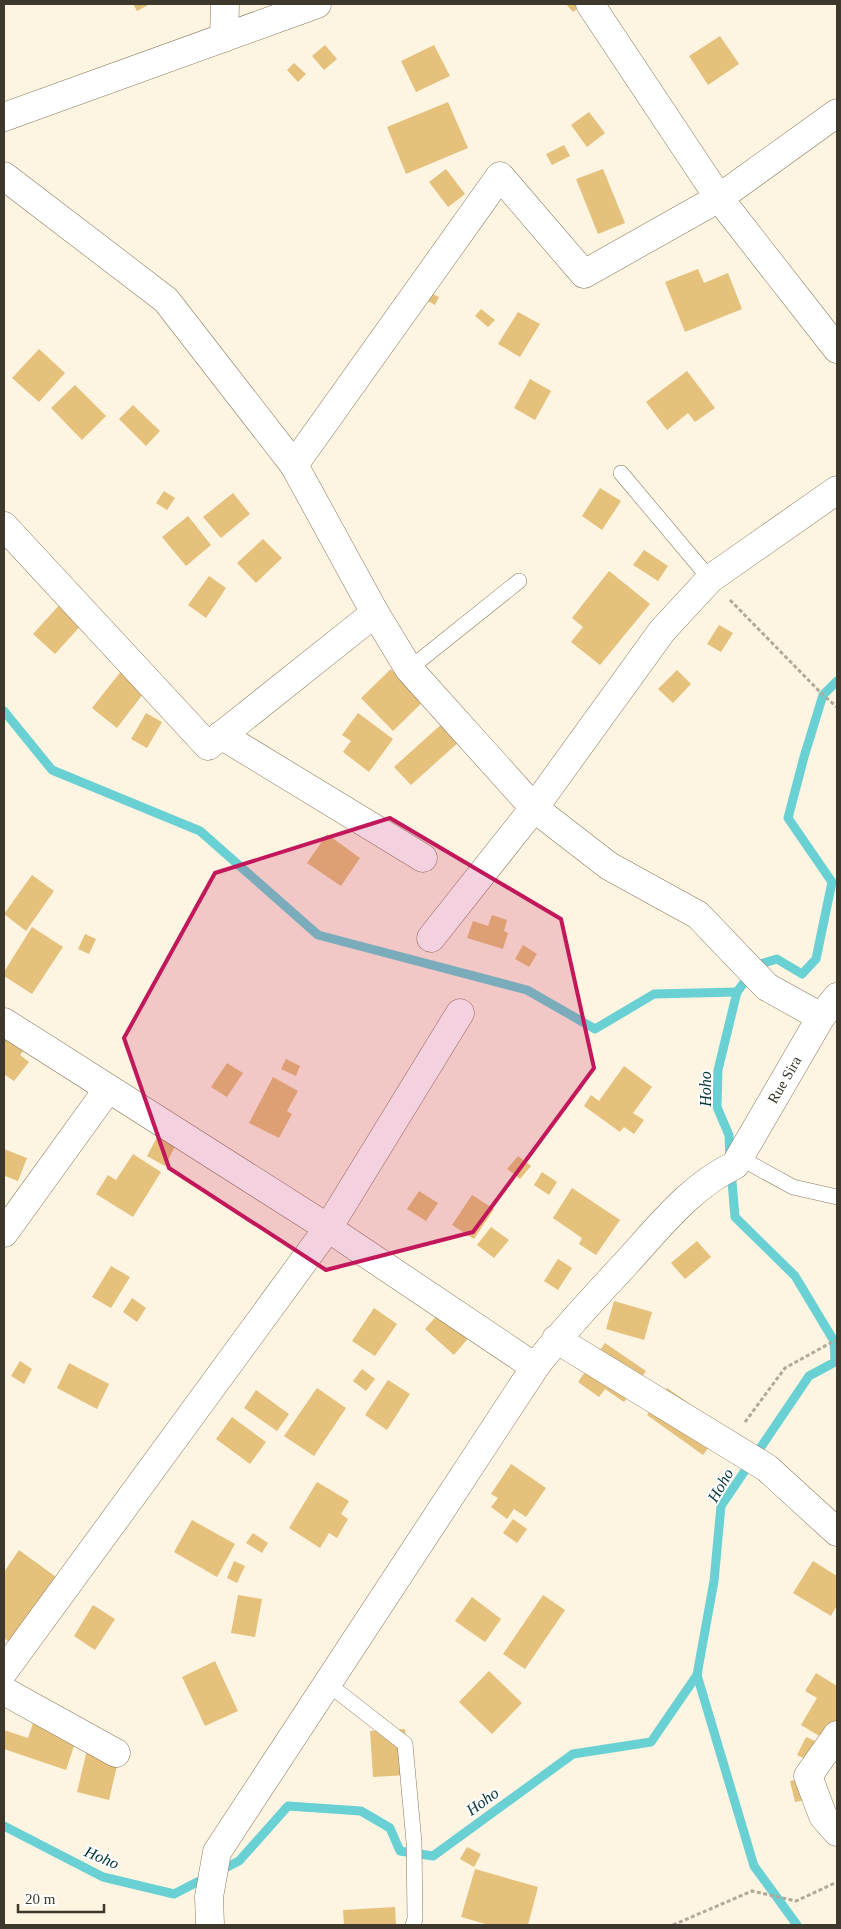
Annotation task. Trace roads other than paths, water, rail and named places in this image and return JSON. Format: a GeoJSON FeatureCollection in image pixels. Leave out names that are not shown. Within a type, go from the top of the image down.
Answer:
{"type":"FeatureCollection","features":[{"type":"Feature","properties":{"kind":"street"},"geometry":{"type":"LineString","coordinates":[[224,38],[225,4]]}},
{"type":"Feature","properties":{"kind":"street"},"geometry":{"type":"LineString","coordinates":[[4,117],[317,4]]}},
{"type":"Feature","properties":{"kind":"street"},"geometry":{"type":"LineString","coordinates":[[590,4],[719,198],[837,349]]}},
{"type":"Feature","properties":{"kind":"street"},"geometry":{"type":"LineString","coordinates":[[294,465],[500,176],[584,274],[719,198],[837,113]]}},
{"type":"Feature","properties":{"kind":"street"},"geometry":{"type":"LineString","coordinates":[[4,176],[166,300],[294,465],[375,613],[409,669],[534,808],[609,866],[698,915],[767,987],[829,1007]]}},
{"type":"Feature","properties":{"kind":"street"},"geometry":{"type":"LineString","coordinates":[[431,938],[534,808],[662,631],[710,579],[837,490]]}},
{"type":"Feature","properties":{"kind":"street"},"geometry":{"type":"LineString","coordinates":[[4,526],[208,746],[375,613]]}},
{"type":"Feature","properties":{"kind":"street"},"geometry":{"type":"LineString","coordinates":[[221,735],[423,858]]}},
{"type":"Feature","properties":{"kind":"street","name":"Rue Sira"},"geometry":{"type":"LineString","coordinates":[[731,1165],[829,1007]]}},
{"type":"Feature","properties":{"kind":"street"},"geometry":{"type":"LineString","coordinates":[[4,1671],[328,1228],[460,1013]]}},
{"type":"Feature","properties":{"kind":"street"},"geometry":{"type":"LineString","coordinates":[[4,1022],[328,1228],[534,1367]]}},
{"type":"Feature","properties":{"kind":"street"},"geometry":{"type":"LineString","coordinates":[[4,1233],[108,1089]]}},
{"type":"Feature","properties":{"kind":"street"},"geometry":{"type":"LineString","coordinates":[[210,1925],[209,1897],[217,1852],[534,1367],[556,1339],[687,1198],[731,1165]]}},
{"type":"Feature","properties":{"kind":"street"},"geometry":{"type":"LineString","coordinates":[[556,1339],[735,1447],[766,1468],[837,1532]]}},
{"type":"Feature","properties":{"kind":"street"},"geometry":{"type":"LineString","coordinates":[[4,1691],[116,1753]]}},
{"type":"Feature","properties":{"kind":"street"},"geometry":{"type":"LineString","coordinates":[[837,1734],[808,1776],[822,1816],[837,1832]]}},
{"type":"Feature","properties":{"kind":"lane"},"geometry":{"type":"LineString","coordinates":[[621,473],[710,579]]}},
{"type":"Feature","properties":{"kind":"lane"},"geometry":{"type":"LineString","coordinates":[[409,669],[520,581]]}},
{"type":"Feature","properties":{"kind":"lane"},"geometry":{"type":"LineString","coordinates":[[731,1165],[793,1187],[837,1197]]}},
{"type":"Feature","properties":{"kind":"lane"},"geometry":{"type":"LineString","coordinates":[[328,1684],[405,1744],[414,1842],[415,1918],[413,1925]]}},
{"type":"Feature","properties":{"kind":"waterway","name":"Hoho"},"geometry":{"type":"LineString","coordinates":[[730,1157],[729,1135],[717,1107],[718,1070],[737,992],[757,965],[777,959],[802,974],[816,959],[832,882],[788,818],[823,695],[837,681]]}},
{"type":"Feature","properties":{"kind":"waterway"},"geometry":{"type":"LineString","coordinates":[[4,711],[52,770],[200,831],[318,935],[527,990],[595,1029],[654,994],[737,992]]}},
{"type":"Feature","properties":{"kind":"waterway","name":"Hoho"},"geometry":{"type":"LineString","coordinates":[[219,1871],[239,1861],[288,1806],[361,1811],[390,1828],[400,1851],[433,1856],[573,1754],[651,1742],[697,1675],[714,1581],[721,1506],[809,1376],[835,1362],[834,1341],[795,1276],[735,1217],[731,1170]]}},
{"type":"Feature","properties":{"kind":"waterway"},"geometry":{"type":"LineString","coordinates":[[697,1675],[754,1866],[797,1925]]}},
{"type":"Feature","properties":{"kind":"waterway","name":"Hoho"},"geometry":{"type":"LineString","coordinates":[[4,1826],[103,1877],[174,1894],[207,1877]]}}]}
